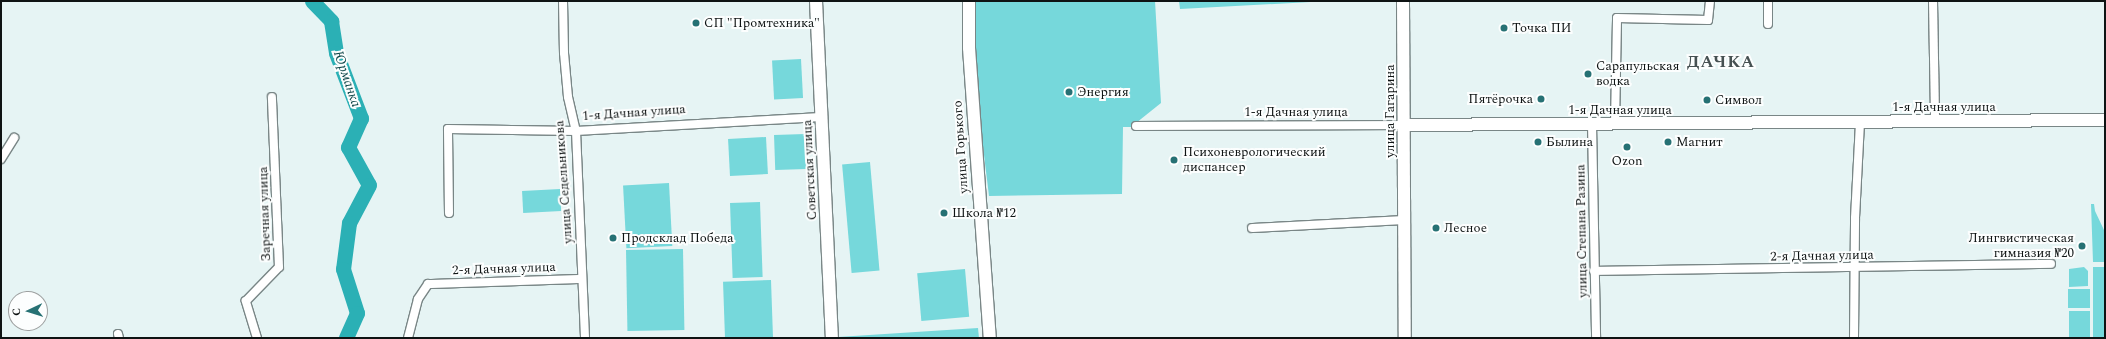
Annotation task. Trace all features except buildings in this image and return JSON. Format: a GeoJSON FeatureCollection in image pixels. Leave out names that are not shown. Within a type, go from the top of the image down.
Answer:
{"type":"FeatureCollection","features":[{"type":"Feature","properties":{"kind":"street","name":"улица Седельникова"},"geometry":{"type":"LineString","coordinates":[[563,1],[564,53],[568,98],[576,131],[585,338]]}},
{"type":"Feature","properties":{"kind":"street","name":"Советская улица"},"geometry":{"type":"LineString","coordinates":[[816,1],[832,338]]}},
{"type":"Feature","properties":{"kind":"street","name":"улица Горького"},"geometry":{"type":"LineString","coordinates":[[969,1],[969,48],[990,338]]}},
{"type":"Feature","properties":{"kind":"street","name":"улица Гагарина"},"geometry":{"type":"LineString","coordinates":[[1403,1],[1406,338]]}},
{"type":"Feature","properties":{"kind":"street"},"geometry":{"type":"LineString","coordinates":[[1615,124],[1617,18],[1708,20],[1710,1]]}},
{"type":"Feature","properties":{"kind":"street"},"geometry":{"type":"LineString","coordinates":[[1768,1],[1768,24]]}},
{"type":"Feature","properties":{"kind":"street"},"geometry":{"type":"LineString","coordinates":[[1933,1],[1935,121]]}},
{"type":"Feature","properties":{"kind":"street","name":"Заречная улица"},"geometry":{"type":"LineString","coordinates":[[257,338],[246,301],[279,267],[272,97]]}},
{"type":"Feature","properties":{"kind":"street","name":"1-я Дачная улица"},"geometry":{"type":"LineString","coordinates":[[449,213],[448,129],[576,131],[821,117]]}},
{"type":"Feature","properties":{"kind":"street","name":"1-я Дачная улица"},"geometry":{"type":"LineString","coordinates":[[1136,126],[2105,120]]}},
{"type":"Feature","properties":{"kind":"street"},"geometry":{"type":"LineString","coordinates":[[1854,338],[1860,122]]}},
{"type":"Feature","properties":{"kind":"street","name":"улица Степана Разина"},"geometry":{"type":"LineString","coordinates":[[1592,124],[1596,338]]}},
{"type":"Feature","properties":{"kind":"street"},"geometry":{"type":"LineString","coordinates":[[1,159],[14,138]]}},
{"type":"Feature","properties":{"kind":"street"},"geometry":{"type":"LineString","coordinates":[[1252,228],[1405,220]]}},
{"type":"Feature","properties":{"kind":"street","name":"2-я Дачная улица"},"geometry":{"type":"LineString","coordinates":[[1594,271],[2051,264]]}},
{"type":"Feature","properties":{"kind":"street","name":"2-я Дачная улица"},"geometry":{"type":"LineString","coordinates":[[408,338],[418,299],[428,284],[582,279]]}},
{"type":"Feature","properties":{"kind":"shaded area","name":"Энергия"},"geometry":{"type":"Polygon","coordinates":[[[975,1],[1155,1],[1161,103],[1131,127],[1123,127],[1122,194],[989,196],[975,81],[975,1]]]}},
{"type":"Feature","properties":{"kind":"shaded area"},"geometry":{"type":"Polygon","coordinates":[[[1179,1],[1329,1],[1180,9],[1179,1]]]}},
{"type":"Feature","properties":{"kind":"shaded area"},"geometry":{"type":"Polygon","coordinates":[[[801,59],[803,98],[774,99],[772,61],[801,59]]]}},
{"type":"Feature","properties":{"kind":"shaded area"},"geometry":{"type":"Polygon","coordinates":[[[805,134],[806,169],[775,170],[774,135],[805,134]]]}},
{"type":"Feature","properties":{"kind":"shaded area"},"geometry":{"type":"Polygon","coordinates":[[[766,137],[768,174],[730,176],[728,139],[766,137]]]}},
{"type":"Feature","properties":{"kind":"shaded area"},"geometry":{"type":"Polygon","coordinates":[[[870,162],[879,271],[852,273],[842,164],[870,162]]]}},
{"type":"Feature","properties":{"kind":"shaded area"},"geometry":{"type":"Polygon","coordinates":[[[669,183],[672,246],[626,248],[623,185],[669,183]]]}},
{"type":"Feature","properties":{"kind":"shaded area"},"geometry":{"type":"Polygon","coordinates":[[[560,189],[561,211],[523,213],[522,191],[560,189]]]}},
{"type":"Feature","properties":{"kind":"shaded area"},"geometry":{"type":"Polygon","coordinates":[[[760,202],[763,277],[733,278],[730,203],[760,202]]]}},
{"type":"Feature","properties":{"kind":"shaded area"},"geometry":{"type":"Polygon","coordinates":[[[2091,204],[2094,204],[2095,211],[2104,230],[2104,262],[2093,262],[2091,204]]]}},
{"type":"Feature","properties":{"kind":"shaded area"},"geometry":{"type":"Polygon","coordinates":[[[683,249],[684,330],[627,331],[626,250],[683,249]]]}},
{"type":"Feature","properties":{"kind":"shaded area"},"geometry":{"type":"Polygon","coordinates":[[[2084,267],[2088,271],[2088,286],[2069,287],[2069,269],[2084,267]]]}},
{"type":"Feature","properties":{"kind":"shaded area"},"geometry":{"type":"Polygon","coordinates":[[[2093,267],[2104,267],[2104,338],[2093,338],[2093,267]]]}},
{"type":"Feature","properties":{"kind":"shaded area"},"geometry":{"type":"Polygon","coordinates":[[[965,269],[969,317],[921,321],[917,273],[965,269]]]}},
{"type":"Feature","properties":{"kind":"shaded area"},"geometry":{"type":"Polygon","coordinates":[[[771,280],[773,338],[725,338],[723,282],[771,280]]]}},
{"type":"Feature","properties":{"kind":"shaded area"},"geometry":{"type":"Polygon","coordinates":[[[2068,289],[2090,289],[2090,308],[2068,308],[2068,289]]]}},
{"type":"Feature","properties":{"kind":"shaded area"},"geometry":{"type":"Polygon","coordinates":[[[2069,311],[2090,311],[2090,338],[2069,338],[2069,311]]]}},
{"type":"Feature","properties":{"kind":"shaded area"},"geometry":{"type":"Polygon","coordinates":[[[978,328],[979,338],[838,338],[838,337],[978,328]]]}},
{"type":"Feature","properties":{"kind":"waterway","name":"Юрманка"},"geometry":{"type":"LineString","coordinates":[[312,1],[331,21],[336,53],[361,118],[348,147],[369,185],[349,223],[343,269],[357,313],[346,338]]}},
{"type":"Feature","properties":{"kind":"place","name":"СП \"Промтехника\""},"geometry":{"type":"Point","coordinates":[696,23]}},
{"type":"Feature","properties":{"kind":"place","name":"Точка ПИ"},"geometry":{"type":"Point","coordinates":[1504,28]}},
{"type":"Feature","properties":{"kind":"place","name":"Сарапульская водка"},"geometry":{"type":"Point","coordinates":[1588,74]}},
{"type":"Feature","properties":{"kind":"place","name":"Энергия"},"geometry":{"type":"Point","coordinates":[1069,92]}},
{"type":"Feature","properties":{"kind":"place","name":"Пятёрочка"},"geometry":{"type":"Point","coordinates":[1541,99]}},
{"type":"Feature","properties":{"kind":"place","name":"Символ"},"geometry":{"type":"Point","coordinates":[1707,100]}},
{"type":"Feature","properties":{"kind":"place","name":"Былина"},"geometry":{"type":"Point","coordinates":[1538,142]}},
{"type":"Feature","properties":{"kind":"place","name":"Магнит"},"geometry":{"type":"Point","coordinates":[1668,142]}},
{"type":"Feature","properties":{"kind":"place","name":"Ozon"},"geometry":{"type":"Point","coordinates":[1627,147]}},
{"type":"Feature","properties":{"kind":"place","name":"Психоневрологический диспансер"},"geometry":{"type":"Point","coordinates":[1174,160]}},
{"type":"Feature","properties":{"kind":"place","name":"Школа №12"},"geometry":{"type":"Point","coordinates":[944,213]}},
{"type":"Feature","properties":{"kind":"place","name":"Лесное"},"geometry":{"type":"Point","coordinates":[1436,228]}},
{"type":"Feature","properties":{"kind":"place","name":"Продсклад Победа"},"geometry":{"type":"Point","coordinates":[613,238]}},
{"type":"Feature","properties":{"kind":"place","name":"Лингвистическая гимназия №20"},"geometry":{"type":"Point","coordinates":[2082,246]}},
{"type":"Feature","properties":{"kind":"district","name":"ДАЧКА"},"geometry":{"type":"Point","coordinates":[1721,63]}}]}
